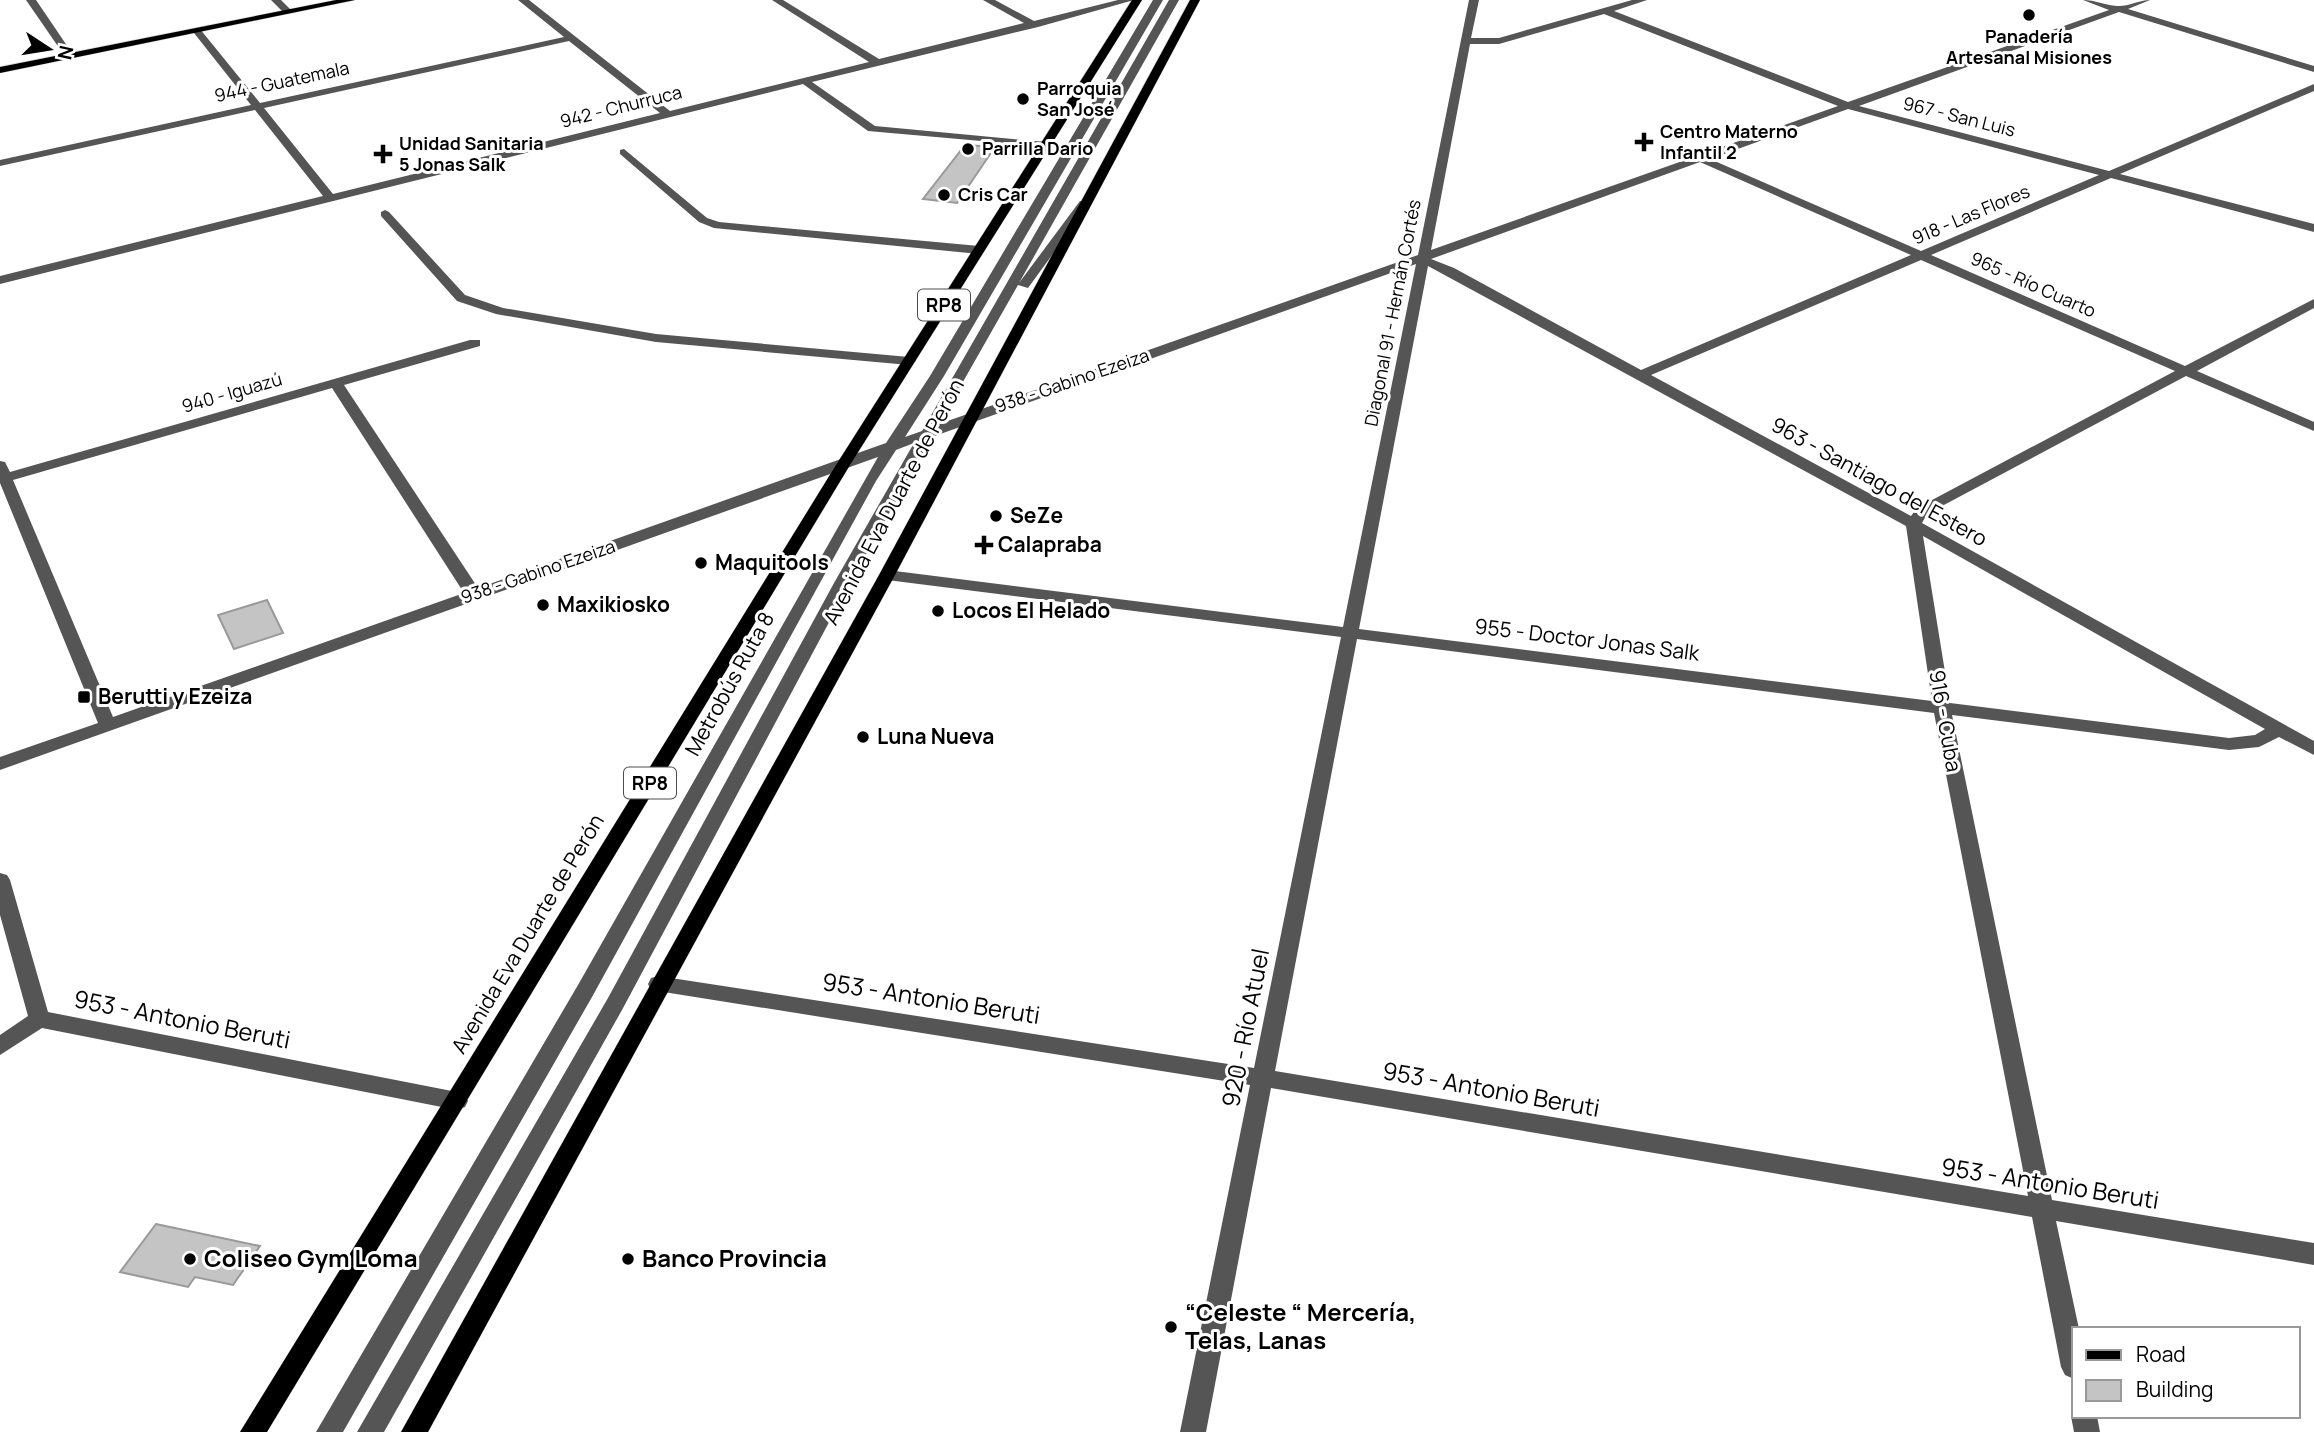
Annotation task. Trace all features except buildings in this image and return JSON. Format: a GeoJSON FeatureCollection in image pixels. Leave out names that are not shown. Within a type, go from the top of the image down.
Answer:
{"type":"FeatureCollection","features":[{"type":"Feature","properties":{"kind":"main road"},"geometry":{"type":"LineString","coordinates":[[0,70],[350,0]]}},
{"type":"Feature","properties":{"kind":"main road","name":"Avenida Eva Duarte de Perón"},"geometry":{"type":"LineString","coordinates":[[253,1432],[843,465],[1137,0]]}},
{"type":"Feature","properties":{"kind":"main road","name":"Avenida Eva Duarte de Perón"},"geometry":{"type":"LineString","coordinates":[[414,1432],[658,984],[887,575],[969,417],[1195,0]]}},
{"type":"Feature","properties":{"kind":"street"},"geometry":{"type":"LineString","coordinates":[[31,0],[69,56]]}},
{"type":"Feature","properties":{"kind":"street"},"geometry":{"type":"LineString","coordinates":[[276,0],[288,12]]}},
{"type":"Feature","properties":{"kind":"street"},"geometry":{"type":"LineString","coordinates":[[523,0],[668,114]]}},
{"type":"Feature","properties":{"kind":"street"},"geometry":{"type":"LineString","coordinates":[[777,0],[878,62]]}},
{"type":"Feature","properties":{"kind":"street"},"geometry":{"type":"LineString","coordinates":[[988,0],[1035,24]]}},
{"type":"Feature","properties":{"kind":"street","name":"942 - Churruca"},"geometry":{"type":"LineString","coordinates":[[0,280],[329,196],[1129,0]]}},
{"type":"Feature","properties":{"kind":"street","name":"Metrobús Ruta 8"},"geometry":{"type":"LineString","coordinates":[[329,1432],[585,991],[869,481],[892,448],[1157,0]]}},
{"type":"Feature","properties":{"kind":"street"},"geometry":{"type":"LineString","coordinates":[[370,1432],[615,1004],[842,583],[1174,0]]}},
{"type":"Feature","properties":{"kind":"street","name":"Diagonal 91 - Hernán Cortés"},"geometry":{"type":"LineString","coordinates":[[1349,633],[1474,0]]}},
{"type":"Feature","properties":{"kind":"street"},"geometry":{"type":"LineString","coordinates":[[1466,41],[1499,41],[1642,0]]}},
{"type":"Feature","properties":{"kind":"street"},"geometry":{"type":"LineString","coordinates":[[2088,0],[2314,69]]}},
{"type":"Feature","properties":{"kind":"street","name":"938 - Gabino Ezeiza"},"geometry":{"type":"LineString","coordinates":[[0,764],[2145,0]]}},
{"type":"Feature","properties":{"kind":"street","name":"967 - San Luis"},"geometry":{"type":"LineString","coordinates":[[1605,11],[1848,106],[2314,228]]}},
{"type":"Feature","properties":{"kind":"street"},"geometry":{"type":"LineString","coordinates":[[197,31],[329,196]]}},
{"type":"Feature","properties":{"kind":"street","name":"944 - Guatemala"},"geometry":{"type":"LineString","coordinates":[[0,163],[571,38]]}},
{"type":"Feature","properties":{"kind":"street"},"geometry":{"type":"LineString","coordinates":[[805,81],[872,129],[1046,145]]}},
{"type":"Feature","properties":{"kind":"street","name":"918 - Las Flores"},"geometry":{"type":"LineString","coordinates":[[1641,375],[2314,87]]}},
{"type":"Feature","properties":{"kind":"street"},"geometry":{"type":"LineString","coordinates":[[624,152],[704,220],[718,225],[979,250]]}},
{"type":"Feature","properties":{"kind":"street","name":"965 - Río Cuarto"},"geometry":{"type":"LineString","coordinates":[[1699,158],[2314,427]]}},
{"type":"Feature","properties":{"kind":"street"},"geometry":{"type":"LineString","coordinates":[[943,404],[987,346],[1029,276],[1088,198]]}},
{"type":"Feature","properties":{"kind":"street"},"geometry":{"type":"LineString","coordinates":[[385,214],[461,298],[501,312],[656,338],[909,361]]}},
{"type":"Feature","properties":{"kind":"street","name":"963 - Santiago del Estero"},"geometry":{"type":"LineString","coordinates":[[1421,259],[1450,271],[1913,524],[2314,749]]}},
{"type":"Feature","properties":{"kind":"street"},"geometry":{"type":"LineString","coordinates":[[1913,524],[1922,511],[2314,303]]}},
{"type":"Feature","properties":{"kind":"street","name":"940 - Iguazú"},"geometry":{"type":"LineString","coordinates":[[2,474],[475,343]]}},
{"type":"Feature","properties":{"kind":"street"},"geometry":{"type":"LineString","coordinates":[[336,383],[474,595]]}},
{"type":"Feature","properties":{"kind":"street"},"geometry":{"type":"LineString","coordinates":[[2,474],[108,726]]}},
{"type":"Feature","properties":{"kind":"street","name":"916 - Cuba"},"geometry":{"type":"LineString","coordinates":[[1913,524],[1942,709],[2072,1357]]}},
{"type":"Feature","properties":{"kind":"street","name":"955 - Doctor Jonas Salk"},"geometry":{"type":"LineString","coordinates":[[887,575],[2229,744],[2259,741],[2279,729]]}},
{"type":"Feature","properties":{"kind":"street","name":"920 - Río Atuel"},"geometry":{"type":"LineString","coordinates":[[1193,1432],[1349,633]]}},
{"type":"Feature","properties":{"kind":"street"},"geometry":{"type":"LineString","coordinates":[[0,880],[39,1019],[0,1046]]}},
{"type":"Feature","properties":{"kind":"street","name":"953 - Antonio Beruti"},"geometry":{"type":"LineString","coordinates":[[658,984],[1263,1077],[2314,1254]]}},
{"type":"Feature","properties":{"kind":"street","name":"953 - Antonio Beruti"},"geometry":{"type":"LineString","coordinates":[[39,1019],[457,1101]]}},
{"type":"Feature","properties":{"kind":"place","name":"Panadería Artesanal Misiones"},"geometry":{"type":"Point","coordinates":[2029,15]}},
{"type":"Feature","properties":{"kind":"place","name":"Parroquia San José"},"geometry":{"type":"Point","coordinates":[1023,99]}},
{"type":"Feature","properties":{"kind":"place","name":"Centro Materno Infantil 2"},"geometry":{"type":"Point","coordinates":[1644,142]}},
{"type":"Feature","properties":{"kind":"place","name":"Parrilla Dario"},"geometry":{"type":"Point","coordinates":[968,149]}},
{"type":"Feature","properties":{"kind":"place","name":"Unidad Sanitaria 5 Jonas Salk"},"geometry":{"type":"Point","coordinates":[383,154]}},
{"type":"Feature","properties":{"kind":"place","name":"Cris Car"},"geometry":{"type":"Point","coordinates":[944,195]}},
{"type":"Feature","properties":{"kind":"place","name":"SeZe"},"geometry":{"type":"Point","coordinates":[996,516]}},
{"type":"Feature","properties":{"kind":"place","name":"Calapraba"},"geometry":{"type":"Point","coordinates":[984,545]}},
{"type":"Feature","properties":{"kind":"place","name":"Maquitools"},"geometry":{"type":"Point","coordinates":[701,563]}},
{"type":"Feature","properties":{"kind":"place","name":"Maxikiosko"},"geometry":{"type":"Point","coordinates":[543,605]}},
{"type":"Feature","properties":{"kind":"place","name":"Locos El Helado"},"geometry":{"type":"Point","coordinates":[938,611]}},
{"type":"Feature","properties":{"kind":"place","name":"Berutti y Ezeiza"},"geometry":{"type":"Point","coordinates":[84,697]}},
{"type":"Feature","properties":{"kind":"place","name":"Luna Nueva"},"geometry":{"type":"Point","coordinates":[863,737]}},
{"type":"Feature","properties":{"kind":"place","name":"Coliseo Gym Loma"},"geometry":{"type":"Point","coordinates":[190,1259]}},
{"type":"Feature","properties":{"kind":"place","name":"Banco Provincia"},"geometry":{"type":"Point","coordinates":[628,1259]}},
{"type":"Feature","properties":{"kind":"place","name":"“Celeste “ Mercería, Telas, Lanas"},"geometry":{"type":"Point","coordinates":[1171,1327]}}]}
